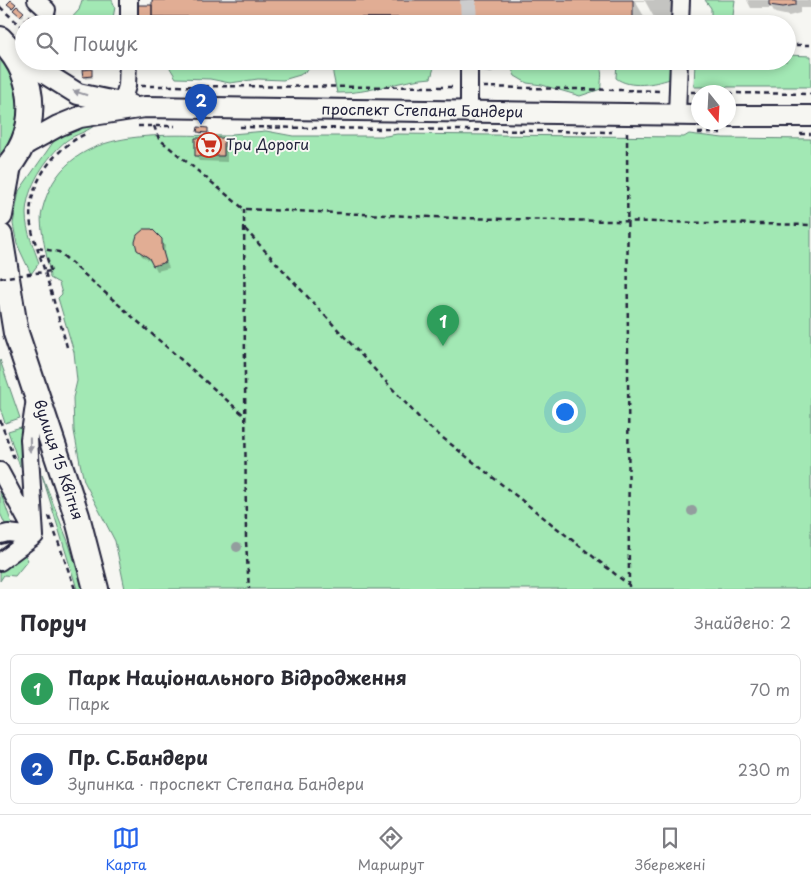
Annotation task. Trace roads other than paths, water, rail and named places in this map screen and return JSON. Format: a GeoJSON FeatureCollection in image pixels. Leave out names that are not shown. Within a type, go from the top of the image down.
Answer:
{"type":"FeatureCollection","features":[{"type":"Feature","properties":{"kind":"highway"},"geometry":{"type":"LineString","coordinates":[[0,215],[5,171],[22,146],[30,114],[28,82],[23,70]]}},
{"type":"Feature","properties":{"kind":"highway","name":"вулиця 15 Квітня"},"geometry":{"type":"LineString","coordinates":[[0,236],[16,334],[77,516],[96,589]]}},
{"type":"Feature","properties":{"kind":"highway","name":"вулиця 15 Квітня"},"geometry":{"type":"LineString","coordinates":[[1,307],[16,334]]}},
{"type":"Feature","properties":{"kind":"main road","name":"проспект Степана Бандери"},"geometry":{"type":"LineString","coordinates":[[42,70],[78,94],[145,107],[469,114],[677,115],[691,122]]}},
{"type":"Feature","properties":{"kind":"main road","name":"проспект Степана Бандери"},"geometry":{"type":"LineString","coordinates":[[22,146],[58,126],[80,117],[145,107]]}},
{"type":"Feature","properties":{"kind":"main road"},"geometry":{"type":"LineString","coordinates":[[736,123],[811,116]]}},
{"type":"Feature","properties":{"kind":"lane"},"geometry":{"type":"LineString","coordinates":[[129,15],[130,0]]}},
{"type":"Feature","properties":{"kind":"lane"},"geometry":{"type":"LineString","coordinates":[[680,15],[681,0]]}},
{"type":"Feature","properties":{"kind":"lane"},"geometry":{"type":"LineString","coordinates":[[122,103],[127,86],[128,70]]}},
{"type":"Feature","properties":{"kind":"lane"},"geometry":{"type":"LineString","coordinates":[[469,70],[469,114]]}},
{"type":"Feature","properties":{"kind":"lane"},"geometry":{"type":"LineString","coordinates":[[677,115],[678,70]]}},
{"type":"Feature","properties":{"kind":"lane"},"geometry":{"type":"LineString","coordinates":[[35,536],[29,439],[36,397]]}},
{"type":"Feature","properties":{"kind":"lane"},"geometry":{"type":"LineString","coordinates":[[0,471],[35,536]]}},
{"type":"Feature","properties":{"kind":"lane"},"geometry":{"type":"LineString","coordinates":[[0,535],[8,533],[35,536]]}},
{"type":"Feature","properties":{"kind":"lane"},"geometry":{"type":"LineString","coordinates":[[0,562],[35,536]]}},
{"type":"Feature","properties":{"kind":"tunnel"},"geometry":{"type":"LineString","coordinates":[[468,0],[469,15]]}},
{"type":"Feature","properties":{"kind":"place","name":"Пр. С.Бандери"},"geometry":{"type":"Point","coordinates":[201,125]}},
{"type":"Feature","properties":{"kind":"place","name":"Три Дороги"},"geometry":{"type":"Point","coordinates":[209,145]}},
{"type":"Feature","properties":{"kind":"place","name":"Парк Національного Відродження"},"geometry":{"type":"Point","coordinates":[443,346]}}]}
